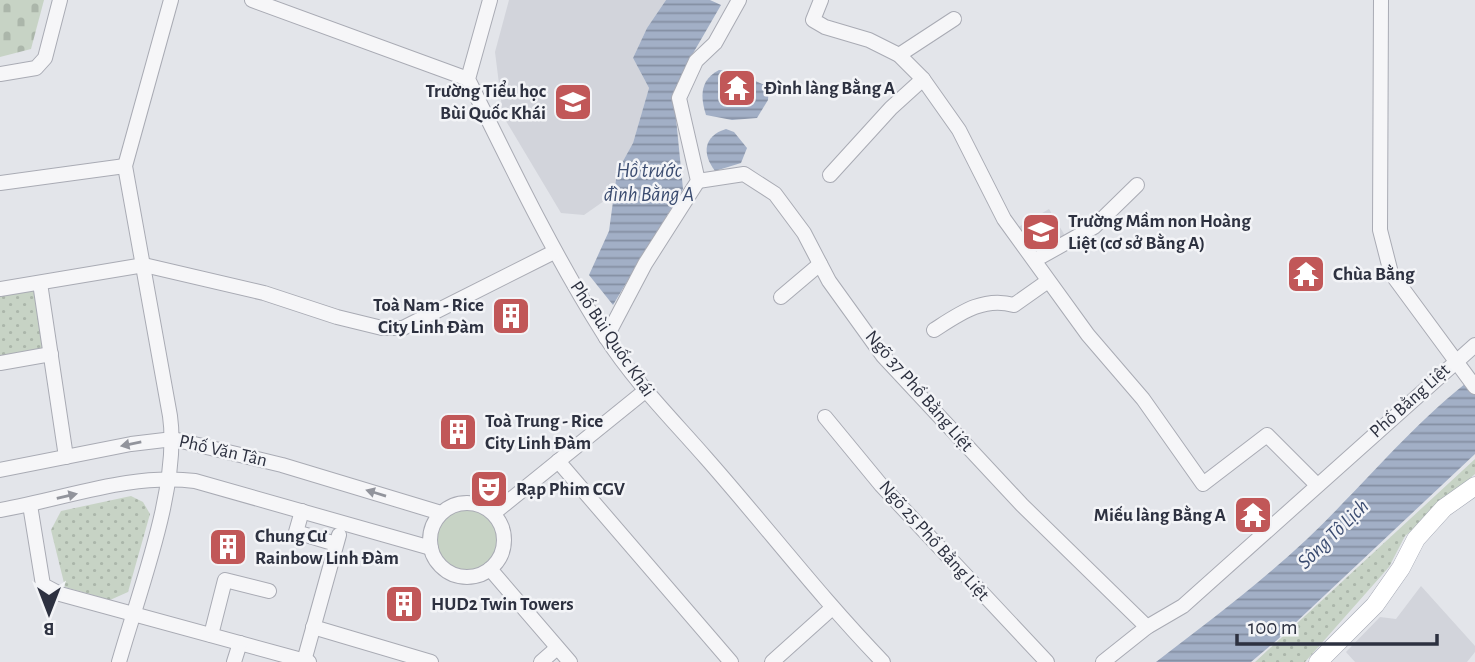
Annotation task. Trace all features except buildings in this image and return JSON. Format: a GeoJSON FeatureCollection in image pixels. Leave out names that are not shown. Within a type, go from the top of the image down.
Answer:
{"type":"FeatureCollection","features":[{"type":"Feature","properties":{"kind":"main road"},"geometry":{"type":"LineString","coordinates":[[1318,662],[1375,605],[1401,568],[1416,539],[1444,508],[1475,486]]}},
{"type":"Feature","properties":{"kind":"street"},"geometry":{"type":"LineString","coordinates":[[0,74],[36,68],[46,58],[61,0]]}},
{"type":"Feature","properties":{"kind":"street"},"geometry":{"type":"LineString","coordinates":[[119,662],[171,478],[173,439],[125,166],[171,0]]}},
{"type":"Feature","properties":{"kind":"street"},"geometry":{"type":"LineString","coordinates":[[252,0],[275,4],[468,79],[490,0]]}},
{"type":"Feature","properties":{"kind":"street"},"geometry":{"type":"LineString","coordinates":[[606,338],[645,264],[698,181],[680,99],[696,61],[716,43],[739,0]]}},
{"type":"Feature","properties":{"kind":"street"},"geometry":{"type":"LineString","coordinates":[[821,0],[813,20],[825,27],[869,40],[899,55],[923,79],[960,130],[1004,219],[1088,335],[1147,406],[1203,484],[1267,435],[1317,485]]}},
{"type":"Feature","properties":{"kind":"street","name":"Phố Bằng Liệt"},"geometry":{"type":"LineString","coordinates":[[1103,662],[1147,628],[1183,606],[1458,363],[1391,273],[1384,252],[1379,179],[1381,0]]}},
{"type":"Feature","properties":{"kind":"street"},"geometry":{"type":"LineString","coordinates":[[899,55],[954,19]]}},
{"type":"Feature","properties":{"kind":"street","name":"Phố Bùi Quốc Khái"},"geometry":{"type":"LineString","coordinates":[[468,79],[554,252],[606,338],[645,391],[707,458],[831,609],[883,662]]}},
{"type":"Feature","properties":{"kind":"street"},"geometry":{"type":"LineString","coordinates":[[830,175],[891,108],[923,79]]}},
{"type":"Feature","properties":{"kind":"street"},"geometry":{"type":"LineString","coordinates":[[0,183],[125,166]]}},
{"type":"Feature","properties":{"kind":"street","name":"Ngõ 37 Phố Bằng Liệt"},"geometry":{"type":"LineString","coordinates":[[698,181],[744,174],[775,194],[804,233],[820,264],[883,356],[1022,505],[1147,628]]}},
{"type":"Feature","properties":{"kind":"street"},"geometry":{"type":"LineString","coordinates":[[1035,260],[1094,227],[1137,185]]}},
{"type":"Feature","properties":{"kind":"street"},"geometry":{"type":"LineString","coordinates":[[0,289],[144,265],[264,293],[337,317],[382,328],[402,328],[554,252]]}},
{"type":"Feature","properties":{"kind":"street"},"geometry":{"type":"LineString","coordinates":[[780,297],[820,264]]}},
{"type":"Feature","properties":{"kind":"street"},"geometry":{"type":"LineString","coordinates":[[934,330],[975,306],[1001,301],[1014,305],[1048,281]]}},
{"type":"Feature","properties":{"kind":"street"},"geometry":{"type":"LineString","coordinates":[[40,283],[66,457]]}},
{"type":"Feature","properties":{"kind":"street"},"geometry":{"type":"LineString","coordinates":[[1475,345],[1458,363],[1475,387]]}},
{"type":"Feature","properties":{"kind":"street"},"geometry":{"type":"LineString","coordinates":[[0,363],[51,355]]}},
{"type":"Feature","properties":{"kind":"street"},"geometry":{"type":"LineString","coordinates":[[494,513],[645,391]]}},
{"type":"Feature","properties":{"kind":"street","name":"Ngõ 25 Phố Bằng Liệt"},"geometry":{"type":"LineString","coordinates":[[825,417],[881,485],[1046,662]]}},
{"type":"Feature","properties":{"kind":"street","name":"Phố Văn Tân"},"geometry":{"type":"LineString","coordinates":[[0,470],[153,440],[173,439],[282,465],[441,513]]}},
{"type":"Feature","properties":{"kind":"street"},"geometry":{"type":"LineString","coordinates":[[558,461],[731,662]]}},
{"type":"Feature","properties":{"kind":"street","name":"Phố Văn Tân"},"geometry":{"type":"LineString","coordinates":[[0,510],[136,481],[171,478],[195,481],[431,548]]}},
{"type":"Feature","properties":{"kind":"street"},"geometry":{"type":"LineString","coordinates":[[464,503],[485,507],[494,513],[504,531],[505,542],[503,552],[490,569],[481,575],[460,576],[441,566],[431,548],[432,527],[441,513],[464,503]]}},
{"type":"Feature","properties":{"kind":"street"},"geometry":{"type":"LineString","coordinates":[[30,505],[43,585],[60,594],[306,661],[337,539],[296,532],[302,512]]}},
{"type":"Feature","properties":{"kind":"street"},"geometry":{"type":"LineString","coordinates":[[490,569],[570,662]]}},
{"type":"Feature","properties":{"kind":"street"},"geometry":{"type":"LineString","coordinates":[[211,635],[225,580],[269,591]]}},
{"type":"Feature","properties":{"kind":"street"},"geometry":{"type":"LineString","coordinates":[[772,662],[831,609]]}},
{"type":"Feature","properties":{"kind":"street"},"geometry":{"type":"LineString","coordinates":[[313,627],[431,662]]}},
{"type":"Feature","properties":{"kind":"street"},"geometry":{"type":"LineString","coordinates":[[234,662],[240,643]]}},
{"type":"Feature","properties":{"kind":"street"},"geometry":{"type":"LineString","coordinates":[[541,662],[557,648]]}},
{"type":"Feature","properties":{"kind":"shaded area","name":"Trường Tiểu học Bùi Quốc Khái"},"geometry":{"type":"Polygon","coordinates":[[[509,0],[666,0],[647,28],[633,58],[649,88],[633,143],[617,172],[614,194],[584,215],[561,213],[503,116],[495,52],[509,0]]]}},
{"type":"Feature","properties":{"kind":"shaded area","name":"Trường Mầm non Hoàng Liệt (cơ sở Bằng A)"},"geometry":{"type":"Polygon","coordinates":[[[1049,209],[1067,239],[1035,259],[1017,228],[1049,209]]]}},
{"type":"Feature","properties":{"kind":"shaded area"},"geometry":{"type":"Polygon","coordinates":[[[1421,586],[1475,646],[1475,652],[1467,662],[1355,662],[1346,652],[1380,617],[1396,619],[1421,586]]]}},
{"type":"Feature","properties":{"kind":"green space"},"geometry":{"type":"Polygon","coordinates":[[[0,0],[44,0],[31,49],[0,57],[0,0]]]}},
{"type":"Feature","properties":{"kind":"green space"},"geometry":{"type":"Polygon","coordinates":[[[40,283],[51,354],[0,363],[0,289],[40,283]]]}},
{"type":"Feature","properties":{"kind":"green space"},"geometry":{"type":"Polygon","coordinates":[[[1475,459],[1475,474],[1405,536],[1389,567],[1305,662],[1255,662],[1475,459]]]}},
{"type":"Feature","properties":{"kind":"green space"},"geometry":{"type":"Polygon","coordinates":[[[131,496],[143,502],[150,514],[128,592],[110,600],[65,587],[51,530],[61,511],[131,496]]]}},
{"type":"Feature","properties":{"kind":"green space"},"geometry":{"type":"Polygon","coordinates":[[[467,503],[488,509],[498,519],[504,540],[498,561],[488,571],[467,577],[446,571],[436,561],[430,540],[436,519],[446,509],[467,503]]]}},
{"type":"Feature","properties":{"kind":"water","name":"Hồ trước đình Bằng A"},"geometry":{"type":"Polygon","coordinates":[[[666,0],[710,0],[721,5],[688,62],[674,98],[683,189],[613,305],[589,275],[609,231],[617,172],[633,143],[649,88],[633,58],[647,28],[666,0]]]}},
{"type":"Feature","properties":{"kind":"water"},"geometry":{"type":"Polygon","coordinates":[[[719,70],[735,72],[769,87],[768,100],[757,118],[732,120],[706,115],[703,89],[708,79],[719,70]]]}},
{"type":"Feature","properties":{"kind":"water"},"geometry":{"type":"Polygon","coordinates":[[[726,129],[734,132],[747,148],[741,163],[715,171],[708,158],[707,146],[713,136],[726,129]]]}},
{"type":"Feature","properties":{"kind":"water","name":"Sông Tô Lịch"},"geometry":{"type":"Polygon","coordinates":[[[1475,376],[1475,454],[1276,641],[1251,662],[1156,662],[1288,556],[1430,414],[1475,376]]]}},
{"type":"Feature","properties":{"kind":"place","name":"Đình làng Bằng A"},"geometry":{"type":"Point","coordinates":[737,88]}},
{"type":"Feature","properties":{"kind":"place","name":"Trường Tiểu học Bùi Quốc Khái"},"geometry":{"type":"Point","coordinates":[573,102]}},
{"type":"Feature","properties":{"kind":"place","name":"Trường Mầm non Hoàng Liệt (cơ sở Bằng A)"},"geometry":{"type":"Point","coordinates":[1041,232]}},
{"type":"Feature","properties":{"kind":"place","name":"Chùa Bằng"},"geometry":{"type":"Point","coordinates":[1306,274]}},
{"type":"Feature","properties":{"kind":"place","name":"Toà Nam - Rice City Linh Đàm"},"geometry":{"type":"Point","coordinates":[511,316]}},
{"type":"Feature","properties":{"kind":"place","name":"Toà Trung - Rice City Linh Đàm"},"geometry":{"type":"Point","coordinates":[458,432]}},
{"type":"Feature","properties":{"kind":"place","name":"Rạp Phim CGV"},"geometry":{"type":"Point","coordinates":[489,489]}},
{"type":"Feature","properties":{"kind":"place","name":"Miếu làng Bằng A"},"geometry":{"type":"Point","coordinates":[1253,515]}},
{"type":"Feature","properties":{"kind":"place","name":"Chung Cư Rainbow Linh Đàm"},"geometry":{"type":"Point","coordinates":[228,547]}},
{"type":"Feature","properties":{"kind":"place","name":"HUD2 Twin Towers"},"geometry":{"type":"Point","coordinates":[404,604]}}]}
